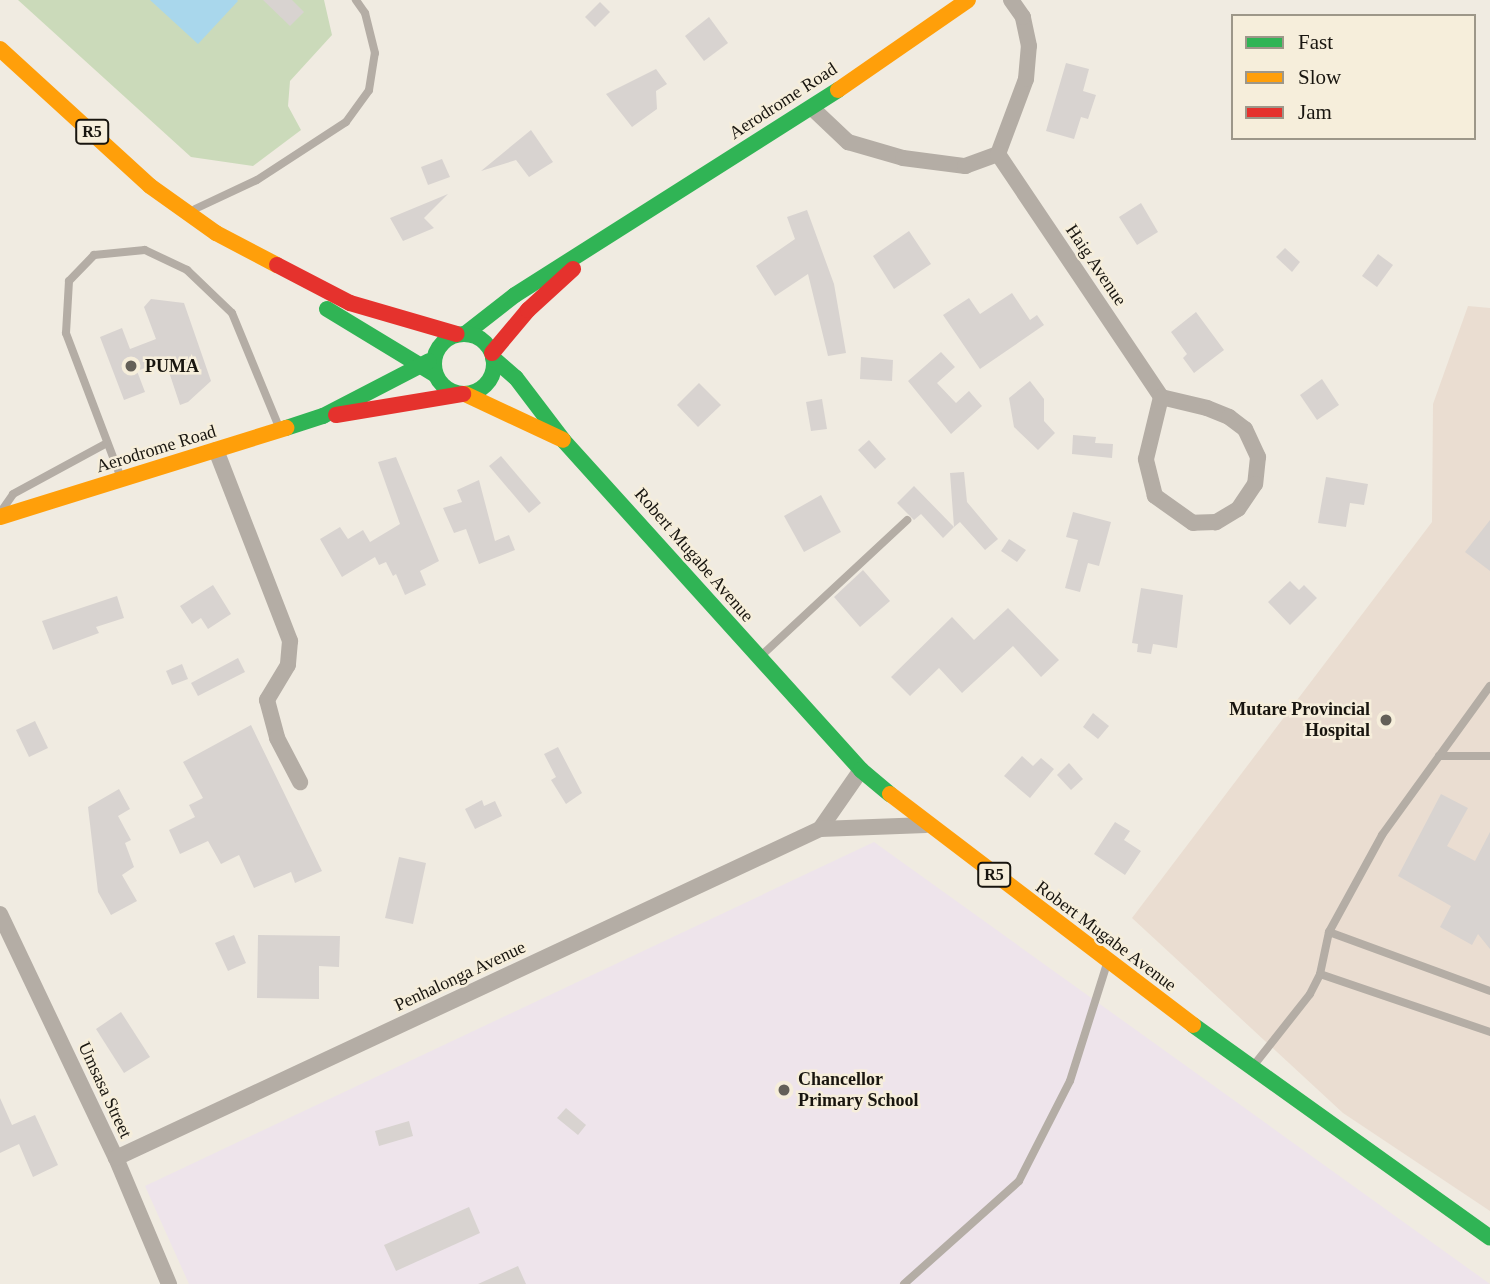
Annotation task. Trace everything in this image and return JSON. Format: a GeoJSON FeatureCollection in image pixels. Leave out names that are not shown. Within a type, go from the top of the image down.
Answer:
{"type":"FeatureCollection","features":[{"type":"Feature","properties":{"kind":"main road","name":"Aerodrome Road"},"geometry":{"type":"LineString","coordinates":[[461,334],[615,229],[812,107],[968,0]]}},
{"type":"Feature","properties":{"kind":"main road","name":"R5"},"geometry":{"type":"LineString","coordinates":[[0,48],[186,214],[248,251],[350,303],[414,325],[482,339],[493,356]]}},
{"type":"Feature","properties":{"kind":"main road","name":"R5"},"geometry":{"type":"LineString","coordinates":[[0,72],[197,238],[427,362],[449,390],[464,394]]}},
{"type":"Feature","properties":{"kind":"main road","name":"Aerodrome Road"},"geometry":{"type":"LineString","coordinates":[[493,356],[528,310],[615,229]]}},
{"type":"Feature","properties":{"kind":"main road"},"geometry":{"type":"LineString","coordinates":[[427,362],[442,343],[461,334]]}},
{"type":"Feature","properties":{"kind":"main road"},"geometry":{"type":"LineString","coordinates":[[464,394],[475,391],[490,378],[493,356]]}},
{"type":"Feature","properties":{"kind":"main road","name":"Robert Mugabe Avenue"},"geometry":{"type":"LineString","coordinates":[[493,356],[537,401],[563,440],[861,769],[927,825],[1108,961],[1490,1238]]}},
{"type":"Feature","properties":{"kind":"main road","name":"Aerodrome Road"},"geometry":{"type":"LineString","coordinates":[[0,515],[323,416],[427,362]]}},
{"type":"Feature","properties":{"kind":"main road","name":"Aerodrome Road"},"geometry":{"type":"LineString","coordinates":[[323,416],[395,409],[464,394]]}},
{"type":"Feature","properties":{"kind":"main road","name":"Robert Mugabe Avenue"},"geometry":{"type":"LineString","coordinates":[[464,394],[563,440]]}},
{"type":"Feature","properties":{"kind":"street"},"geometry":{"type":"LineString","coordinates":[[812,107],[848,142],[903,158],[965,166],[998,155],[1026,79],[1029,46],[1023,17],[1011,0]]}},
{"type":"Feature","properties":{"kind":"street","name":"Haig Avenue"},"geometry":{"type":"LineString","coordinates":[[998,155],[1161,397]]}},
{"type":"Feature","properties":{"kind":"street"},"geometry":{"type":"LineString","coordinates":[[1161,397],[1229,416],[1245,429],[1258,457],[1255,484],[1238,509],[1216,522],[1193,523],[1155,496],[1146,459],[1161,397]]}},
{"type":"Feature","properties":{"kind":"street"},"geometry":{"type":"LineString","coordinates":[[216,450],[290,641],[288,665],[267,699],[277,738],[300,782]]}},
{"type":"Feature","properties":{"kind":"street"},"geometry":{"type":"LineString","coordinates":[[820,829],[861,769]]}},
{"type":"Feature","properties":{"kind":"street","name":"Penhalonga Avenue"},"geometry":{"type":"LineString","coordinates":[[116,1158],[820,829],[927,825]]}},
{"type":"Feature","properties":{"kind":"street","name":"Umsasa Street"},"geometry":{"type":"LineString","coordinates":[[0,914],[116,1158],[169,1284]]}},
{"type":"Feature","properties":{"kind":"lane"},"geometry":{"type":"LineString","coordinates":[[186,214],[257,180],[346,122],[369,90],[375,53],[365,13],[356,0]]}},
{"type":"Feature","properties":{"kind":"lane"},"geometry":{"type":"LineString","coordinates":[[121,480],[66,333],[69,281],[94,255],[145,250],[187,270],[232,313],[280,430]]}},
{"type":"Feature","properties":{"kind":"lane"},"geometry":{"type":"LineString","coordinates":[[0,515],[13,494],[107,443]]}},
{"type":"Feature","properties":{"kind":"lane"},"geometry":{"type":"LineString","coordinates":[[759,658],[907,520]]}},
{"type":"Feature","properties":{"kind":"lane"},"geometry":{"type":"LineString","coordinates":[[1253,1067],[1320,974],[1329,932],[1382,835],[1490,686]]}},
{"type":"Feature","properties":{"kind":"lane"},"geometry":{"type":"LineString","coordinates":[[1439,756],[1490,756]]}},
{"type":"Feature","properties":{"kind":"lane"},"geometry":{"type":"LineString","coordinates":[[1329,932],[1490,990]]}},
{"type":"Feature","properties":{"kind":"lane"},"geometry":{"type":"LineString","coordinates":[[904,1284],[1019,1181],[1070,1081],[1108,961]]}},
{"type":"Feature","properties":{"kind":"lane"},"geometry":{"type":"LineString","coordinates":[[1320,974],[1490,1032]]}},
{"type":"Feature","properties":{"kind":"shaded area","name":"Mutare Provincial Hospital"},"geometry":{"type":"Polygon","coordinates":[[[1468,306],[1490,308],[1490,1211],[1343,1113],[1132,918],[1432,522],[1433,404],[1468,306]]]}},
{"type":"Feature","properties":{"kind":"shaded area","name":"Chancellor Primary School"},"geometry":{"type":"Polygon","coordinates":[[[874,842],[1490,1284],[189,1284],[145,1186],[874,842]]]}},
{"type":"Feature","properties":{"kind":"green space"},"geometry":{"type":"Polygon","coordinates":[[[18,0],[324,0],[332,35],[290,81],[288,106],[301,130],[253,166],[191,157],[18,0]]]}},
{"type":"Feature","properties":{"kind":"water"},"geometry":{"type":"Polygon","coordinates":[[[150,0],[237,0],[238,1],[198,44],[150,0]]]}},
{"type":"Feature","properties":{"kind":"building"},"geometry":{"type":"Polygon","coordinates":[[[263,0],[292,0],[304,12],[290,26],[263,0]]]}},
{"type":"Feature","properties":{"kind":"building"},"geometry":{"type":"Polygon","coordinates":[[[600,2],[610,12],[595,27],[585,17],[600,2]]]}},
{"type":"Feature","properties":{"kind":"building"},"geometry":{"type":"Polygon","coordinates":[[[709,17],[728,43],[704,61],[685,36],[709,17]]]}},
{"type":"Feature","properties":{"kind":"building"},"geometry":{"type":"Polygon","coordinates":[[[1066,63],[1089,69],[1083,91],[1096,95],[1088,119],[1081,117],[1074,139],[1046,131],[1066,63]]]}},
{"type":"Feature","properties":{"kind":"building"},"geometry":{"type":"Polygon","coordinates":[[[656,69],[667,84],[656,91],[657,109],[632,127],[606,94],[656,69]]]}},
{"type":"Feature","properties":{"kind":"building"},"geometry":{"type":"Polygon","coordinates":[[[531,130],[553,162],[529,177],[516,160],[481,171],[531,130]]]}},
{"type":"Feature","properties":{"kind":"building"},"geometry":{"type":"Polygon","coordinates":[[[442,159],[450,177],[428,185],[421,167],[442,159]]]}},
{"type":"Feature","properties":{"kind":"building"},"geometry":{"type":"Polygon","coordinates":[[[448,194],[424,218],[434,228],[403,241],[390,218],[448,194]]]}},
{"type":"Feature","properties":{"kind":"building"},"geometry":{"type":"Polygon","coordinates":[[[1141,203],[1158,232],[1137,245],[1119,217],[1141,203]]]}},
{"type":"Feature","properties":{"kind":"building"},"geometry":{"type":"Polygon","coordinates":[[[807,210],[834,284],[846,353],[828,356],[808,274],[775,296],[756,266],[795,239],[787,217],[807,210]]]}},
{"type":"Feature","properties":{"kind":"building"},"geometry":{"type":"Polygon","coordinates":[[[909,231],[931,264],[894,289],[873,256],[909,231]]]}},
{"type":"Feature","properties":{"kind":"building"},"geometry":{"type":"Polygon","coordinates":[[[1285,248],[1300,262],[1292,272],[1276,257],[1285,248]]]}},
{"type":"Feature","properties":{"kind":"building"},"geometry":{"type":"Polygon","coordinates":[[[1378,254],[1393,265],[1377,287],[1362,276],[1378,254]]]}},
{"type":"Feature","properties":{"kind":"building"},"geometry":{"type":"Polygon","coordinates":[[[1012,293],[1030,320],[1037,315],[1044,325],[980,369],[943,315],[969,298],[980,314],[1012,293]]]}},
{"type":"Feature","properties":{"kind":"building"},"geometry":{"type":"Polygon","coordinates":[[[151,299],[184,303],[211,381],[188,402],[180,405],[165,360],[137,371],[145,392],[124,400],[100,337],[122,328],[130,349],[156,339],[144,307],[151,299]]]}},
{"type":"Feature","properties":{"kind":"building"},"geometry":{"type":"Polygon","coordinates":[[[1196,312],[1224,350],[1194,373],[1183,358],[1187,354],[1171,332],[1196,312]]]}},
{"type":"Feature","properties":{"kind":"building"},"geometry":{"type":"Polygon","coordinates":[[[941,352],[955,367],[937,383],[956,403],[969,391],[982,406],[951,434],[908,381],[941,352]]]}},
{"type":"Feature","properties":{"kind":"building"},"geometry":{"type":"Polygon","coordinates":[[[861,357],[893,360],[892,381],[860,379],[861,357]]]}},
{"type":"Feature","properties":{"kind":"building"},"geometry":{"type":"Polygon","coordinates":[[[1322,379],[1339,405],[1317,420],[1300,395],[1322,379]]]}},
{"type":"Feature","properties":{"kind":"building"},"geometry":{"type":"Polygon","coordinates":[[[1030,381],[1044,399],[1044,421],[1055,433],[1038,450],[1014,427],[1009,398],[1030,381]]]}},
{"type":"Feature","properties":{"kind":"building"},"geometry":{"type":"Polygon","coordinates":[[[699,383],[721,405],[698,427],[677,405],[699,383]]]}},
{"type":"Feature","properties":{"kind":"building"},"geometry":{"type":"Polygon","coordinates":[[[822,399],[827,429],[811,431],[806,402],[822,399]]]}},
{"type":"Feature","properties":{"kind":"building"},"geometry":{"type":"Polygon","coordinates":[[[1073,435],[1096,437],[1095,443],[1113,444],[1112,458],[1072,454],[1073,435]]]}},
{"type":"Feature","properties":{"kind":"building"},"geometry":{"type":"Polygon","coordinates":[[[869,440],[886,459],[875,469],[858,450],[869,440]]]}},
{"type":"Feature","properties":{"kind":"building"},"geometry":{"type":"Polygon","coordinates":[[[501,456],[541,503],[529,513],[489,466],[501,456]]]}},
{"type":"Feature","properties":{"kind":"building"},"geometry":{"type":"Polygon","coordinates":[[[396,457],[439,561],[420,571],[426,585],[405,595],[396,574],[393,576],[386,562],[379,565],[375,557],[342,577],[320,539],[340,527],[348,539],[363,530],[370,542],[400,524],[378,462],[396,457]]]}},
{"type":"Feature","properties":{"kind":"building"},"geometry":{"type":"Polygon","coordinates":[[[964,472],[967,502],[998,539],[985,550],[960,522],[954,527],[950,473],[964,472]]]}},
{"type":"Feature","properties":{"kind":"building"},"geometry":{"type":"Polygon","coordinates":[[[1326,477],[1368,484],[1364,505],[1350,503],[1346,527],[1318,523],[1326,477]]]}},
{"type":"Feature","properties":{"kind":"building"},"geometry":{"type":"Polygon","coordinates":[[[479,480],[495,541],[509,535],[515,550],[479,564],[466,529],[454,533],[443,508],[462,502],[457,490],[479,480]]]}},
{"type":"Feature","properties":{"kind":"building"},"geometry":{"type":"Polygon","coordinates":[[[914,486],[954,527],[943,538],[921,514],[914,520],[897,503],[914,486]]]}},
{"type":"Feature","properties":{"kind":"building"},"geometry":{"type":"Polygon","coordinates":[[[821,495],[841,532],[804,552],[784,516],[821,495]]]}},
{"type":"Feature","properties":{"kind":"building"},"geometry":{"type":"Polygon","coordinates":[[[1073,512],[1111,522],[1099,566],[1088,563],[1080,592],[1065,588],[1078,540],[1066,537],[1073,512]]]}},
{"type":"Feature","properties":{"kind":"building"},"geometry":{"type":"Polygon","coordinates":[[[1490,520],[1490,571],[1465,552],[1490,520]]]}},
{"type":"Feature","properties":{"kind":"building"},"geometry":{"type":"Polygon","coordinates":[[[1009,539],[1026,550],[1017,562],[1001,551],[1009,539]]]}},
{"type":"Feature","properties":{"kind":"building"},"geometry":{"type":"Polygon","coordinates":[[[863,570],[890,601],[860,627],[834,597],[863,570]]]}},
{"type":"Feature","properties":{"kind":"building"},"geometry":{"type":"Polygon","coordinates":[[[1290,581],[1299,590],[1304,585],[1317,598],[1290,625],[1268,602],[1290,581]]]}},
{"type":"Feature","properties":{"kind":"building"},"geometry":{"type":"Polygon","coordinates":[[[213,585],[231,614],[208,629],[201,618],[192,624],[180,606],[213,585]]]}},
{"type":"Feature","properties":{"kind":"building"},"geometry":{"type":"Polygon","coordinates":[[[1141,588],[1183,595],[1177,648],[1153,644],[1151,654],[1137,652],[1138,644],[1132,643],[1141,588]]]}},
{"type":"Feature","properties":{"kind":"building"},"geometry":{"type":"Polygon","coordinates":[[[117,596],[124,618],[96,627],[99,633],[53,650],[42,621],[117,596]]]}},
{"type":"Feature","properties":{"kind":"building"},"geometry":{"type":"Polygon","coordinates":[[[1008,608],[1059,660],[1041,677],[1013,646],[962,693],[939,668],[910,696],[891,677],[952,617],[974,640],[1008,608]]]}},
{"type":"Feature","properties":{"kind":"building"},"geometry":{"type":"Polygon","coordinates":[[[238,658],[245,672],[198,696],[191,683],[238,658]]]}},
{"type":"Feature","properties":{"kind":"building"},"geometry":{"type":"Polygon","coordinates":[[[182,664],[188,679],[172,685],[166,671],[182,664]]]}},
{"type":"Feature","properties":{"kind":"building"},"geometry":{"type":"Polygon","coordinates":[[[1093,713],[1109,726],[1098,739],[1083,727],[1093,713]]]}},
{"type":"Feature","properties":{"kind":"building"},"geometry":{"type":"Polygon","coordinates":[[[35,721],[48,748],[29,757],[16,730],[35,721]]]}},
{"type":"Feature","properties":{"kind":"building"},"geometry":{"type":"Polygon","coordinates":[[[251,725],[322,871],[295,883],[291,872],[254,888],[239,855],[221,864],[208,841],[180,854],[169,830],[195,817],[189,805],[203,798],[183,762],[251,725]]]}},
{"type":"Feature","properties":{"kind":"building"},"geometry":{"type":"Polygon","coordinates":[[[558,747],[582,793],[566,804],[551,780],[556,777],[544,754],[558,747]]]}},
{"type":"Feature","properties":{"kind":"building"},"geometry":{"type":"Polygon","coordinates":[[[1022,756],[1033,766],[1041,758],[1054,769],[1030,798],[1004,776],[1022,756]]]}},
{"type":"Feature","properties":{"kind":"building"},"geometry":{"type":"Polygon","coordinates":[[[1069,763],[1083,779],[1071,790],[1057,775],[1069,763]]]}},
{"type":"Feature","properties":{"kind":"building"},"geometry":{"type":"Polygon","coordinates":[[[119,789],[130,809],[118,816],[131,840],[125,843],[134,867],[122,875],[137,901],[111,915],[98,892],[88,807],[119,789]]]}},
{"type":"Feature","properties":{"kind":"building"},"geometry":{"type":"Polygon","coordinates":[[[1441,794],[1468,808],[1447,846],[1475,861],[1490,832],[1490,949],[1478,934],[1472,945],[1440,927],[1451,906],[1398,876],[1441,794]]]}},
{"type":"Feature","properties":{"kind":"building"},"geometry":{"type":"Polygon","coordinates":[[[482,800],[484,806],[495,801],[502,816],[475,829],[465,809],[482,800]]]}},
{"type":"Feature","properties":{"kind":"building"},"geometry":{"type":"Polygon","coordinates":[[[1115,822],[1130,831],[1124,840],[1141,851],[1125,875],[1094,854],[1115,822]]]}},
{"type":"Feature","properties":{"kind":"building"},"geometry":{"type":"Polygon","coordinates":[[[399,857],[426,863],[413,924],[385,918],[399,857]]]}},
{"type":"Feature","properties":{"kind":"building"},"geometry":{"type":"Polygon","coordinates":[[[234,935],[246,963],[228,971],[215,943],[234,935]]]}},
{"type":"Feature","properties":{"kind":"building"},"geometry":{"type":"Polygon","coordinates":[[[258,935],[340,936],[339,967],[319,966],[319,999],[257,998],[258,935]]]}},
{"type":"Feature","properties":{"kind":"building"},"geometry":{"type":"Polygon","coordinates":[[[121,1012],[150,1057],[124,1073],[96,1029],[121,1012]]]}},
{"type":"Feature","properties":{"kind":"building"},"geometry":{"type":"Polygon","coordinates":[[[0,1098],[12,1125],[35,1115],[58,1165],[33,1177],[19,1144],[0,1153],[0,1098]]]}},
{"type":"Feature","properties":{"kind":"building"},"geometry":{"type":"Polygon","coordinates":[[[566,1108],[586,1125],[578,1135],[557,1118],[566,1108]]]}},
{"type":"Feature","properties":{"kind":"building"},"geometry":{"type":"Polygon","coordinates":[[[409,1121],[413,1136],[379,1146],[375,1131],[409,1121]]]}},
{"type":"Feature","properties":{"kind":"building"},"geometry":{"type":"Polygon","coordinates":[[[469,1207],[480,1233],[396,1271],[384,1245],[469,1207]]]}},
{"type":"Feature","properties":{"kind":"building"},"geometry":{"type":"Polygon","coordinates":[[[518,1266],[526,1284],[478,1284],[518,1266]]]}},
{"type":"Feature","properties":{"kind":"traffic: fast"},"geometry":{"type":"LineString","coordinates":[[465,334],[515,295],[838,90]]}},
{"type":"Feature","properties":{"kind":"traffic: fast"},"geometry":{"type":"LineString","coordinates":[[327,309],[436,375]]}},
{"type":"Feature","properties":{"kind":"traffic: fast"},"geometry":{"type":"LineString","coordinates":[[464,334],[481,339],[489,347],[494,364],[489,381],[481,389],[464,394],[447,389],[439,381],[434,364],[439,347],[447,339],[464,334]]}},
{"type":"Feature","properties":{"kind":"traffic: fast"},"geometry":{"type":"LineString","coordinates":[[493,358],[516,378],[563,440],[861,770],[890,794]]}},
{"type":"Feature","properties":{"kind":"traffic: fast"},"geometry":{"type":"LineString","coordinates":[[286,428],[323,416],[429,361]]}},
{"type":"Feature","properties":{"kind":"traffic: fast"},"geometry":{"type":"LineString","coordinates":[[1193,1025],[1490,1238]]}},
{"type":"Feature","properties":{"kind":"traffic: slow"},"geometry":{"type":"LineString","coordinates":[[838,90],[968,0]]}},
{"type":"Feature","properties":{"kind":"traffic: slow"},"geometry":{"type":"LineString","coordinates":[[0,49],[150,186],[216,233],[277,265]]}},
{"type":"Feature","properties":{"kind":"traffic: slow"},"geometry":{"type":"LineString","coordinates":[[465,394],[563,440]]}},
{"type":"Feature","properties":{"kind":"traffic: slow"},"geometry":{"type":"LineString","coordinates":[[0,517],[286,428]]}},
{"type":"Feature","properties":{"kind":"traffic: slow"},"geometry":{"type":"LineString","coordinates":[[890,794],[1193,1025]]}},
{"type":"Feature","properties":{"kind":"traffic: jam"},"geometry":{"type":"LineString","coordinates":[[277,265],[350,303],[457,334]]}},
{"type":"Feature","properties":{"kind":"traffic: jam"},"geometry":{"type":"LineString","coordinates":[[492,353],[528,310],[573,269]]}},
{"type":"Feature","properties":{"kind":"traffic: jam"},"geometry":{"type":"LineString","coordinates":[[336,415],[463,394]]}},
{"type":"Feature","properties":{"kind":"place","name":"PUMA"},"geometry":{"type":"Point","coordinates":[131,366]}},
{"type":"Feature","properties":{"kind":"place","name":"Mutare Provincial Hospital"},"geometry":{"type":"Point","coordinates":[1386,720]}},
{"type":"Feature","properties":{"kind":"place","name":"Chancellor Primary School"},"geometry":{"type":"Point","coordinates":[784,1090]}}]}
